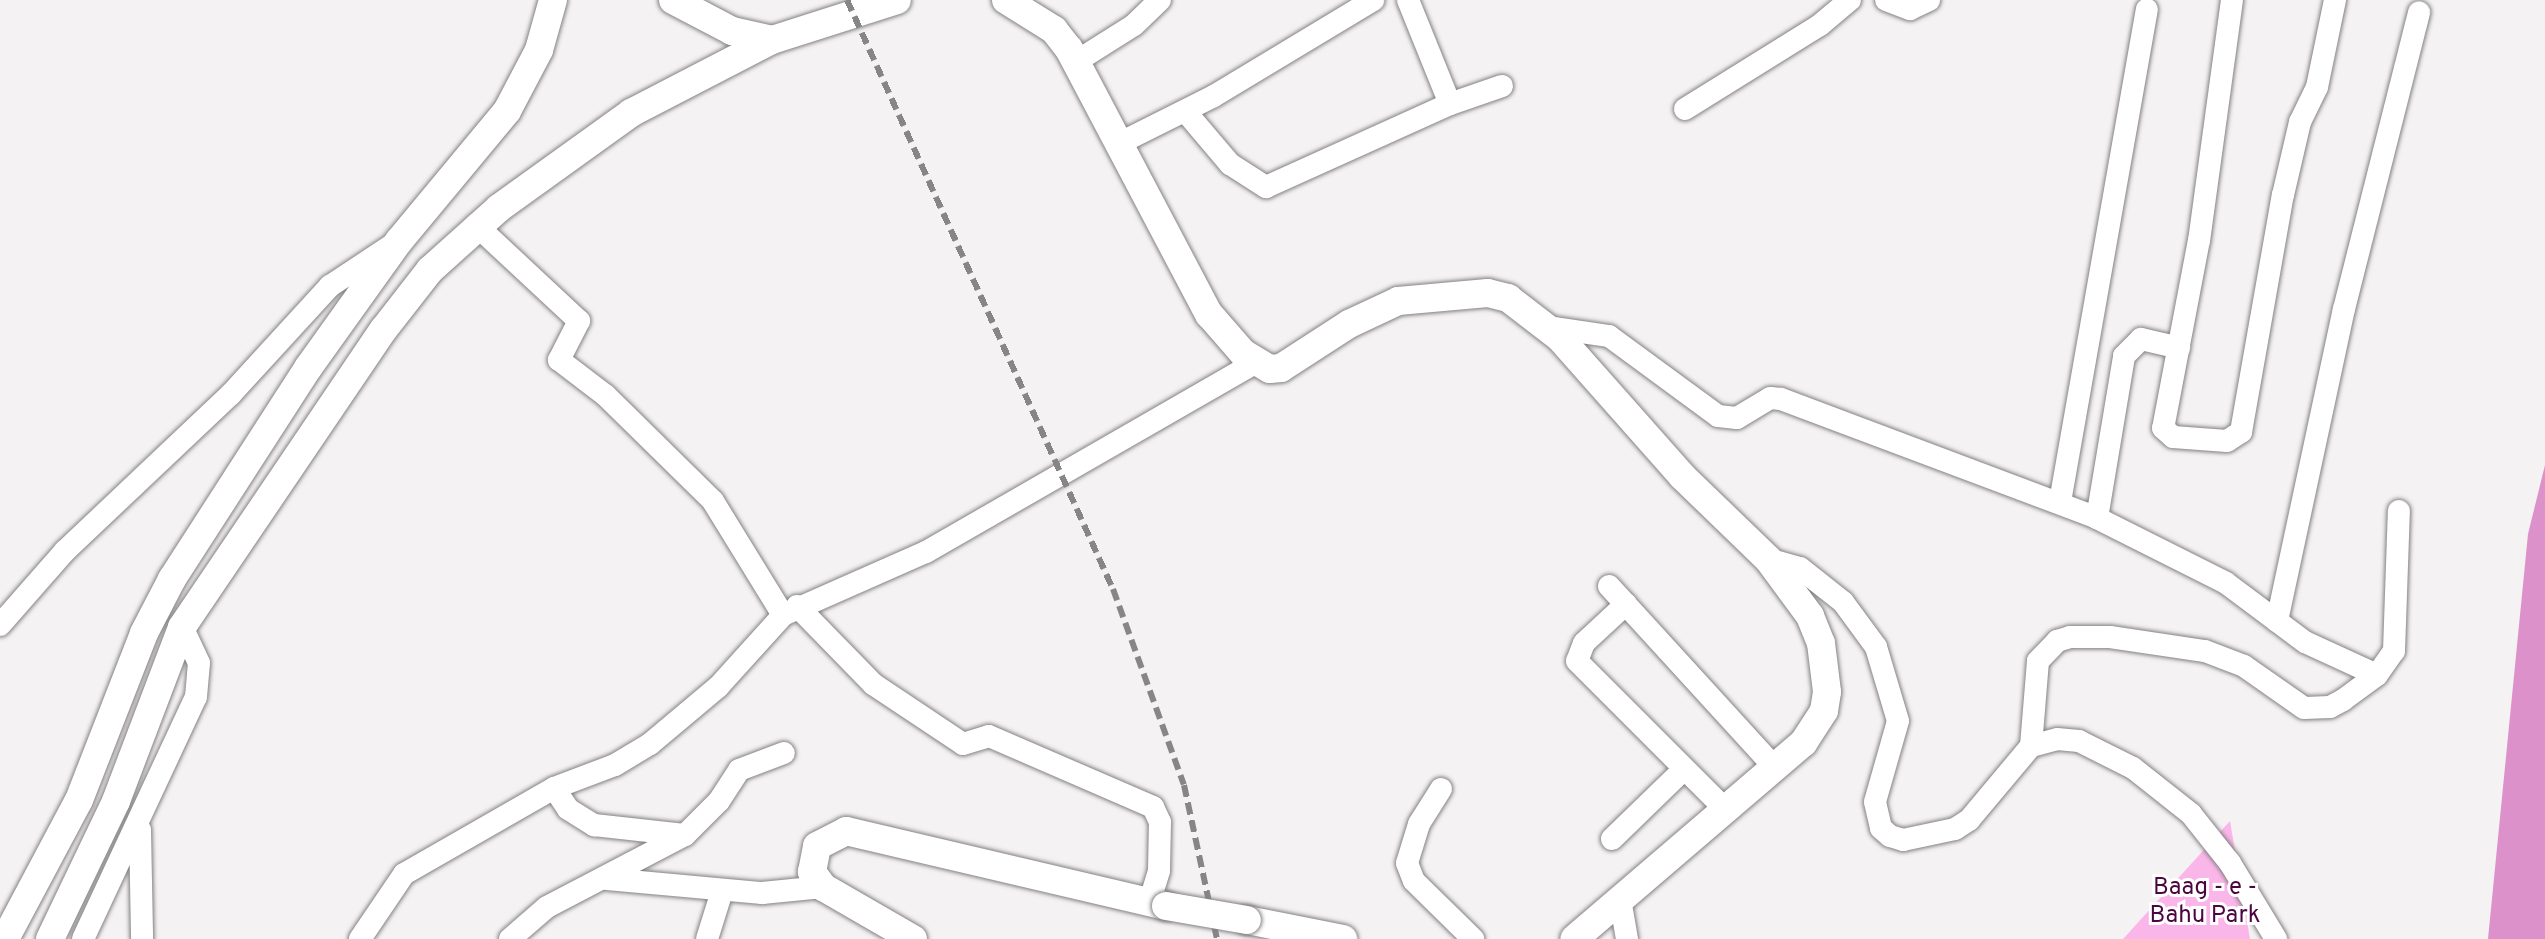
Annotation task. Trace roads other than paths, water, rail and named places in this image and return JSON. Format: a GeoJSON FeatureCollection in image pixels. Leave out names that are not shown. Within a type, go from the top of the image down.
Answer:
{"type":"FeatureCollection","features":[{"type":"Feature","properties":{"kind":"main road"},"geometry":{"type":"LineString","coordinates":[[5,939],[79,800],[156,607],[308,368],[399,241],[507,111],[539,50],[553,0]]}},
{"type":"Feature","properties":{"kind":"main road"},"geometry":{"type":"LineString","coordinates":[[673,0],[732,31],[772,40]]}},
{"type":"Feature","properties":{"kind":"main road"},"geometry":{"type":"LineString","coordinates":[[50,939],[116,801],[182,627],[384,329],[430,270],[476,225],[631,113],[772,40],[897,0]]}},
{"type":"Feature","properties":{"kind":"main road"},"geometry":{"type":"LineString","coordinates":[[1006,0],[1054,30],[1077,61],[1203,305],[1257,362],[1270,369],[1294,363],[1349,324],[1419,297],[1488,293],[1508,298],[1547,327],[1682,476],[1768,559],[1810,616],[1827,676],[1819,720],[1776,769],[1574,939]]}},
{"type":"Feature","properties":{"kind":"main road"},"geometry":{"type":"LineString","coordinates":[[1046,0],[1054,30]]}},
{"type":"Feature","properties":{"kind":"main road"},"geometry":{"type":"LineString","coordinates":[[913,939],[823,887],[812,872],[812,853],[834,833],[846,831],[1157,904],[1343,939]]}},
{"type":"Feature","properties":{"kind":"street"},"geometry":{"type":"LineString","coordinates":[[1077,61],[1134,25],[1160,0]]}},
{"type":"Feature","properties":{"kind":"street"},"geometry":{"type":"LineString","coordinates":[[1118,144],[1185,111],[1373,0]]}},
{"type":"Feature","properties":{"kind":"street"},"geometry":{"type":"LineString","coordinates":[[1408,0],[1450,104]]}},
{"type":"Feature","properties":{"kind":"street"},"geometry":{"type":"LineString","coordinates":[[1685,109],[1820,25],[1850,0]]}},
{"type":"Feature","properties":{"kind":"street"},"geometry":{"type":"LineString","coordinates":[[1886,0],[1910,9],[1929,0]]}},
{"type":"Feature","properties":{"kind":"street"},"geometry":{"type":"LineString","coordinates":[[2232,0],[2164,433],[2236,438],[2245,418],[2287,181],[2300,122],[2317,87],[2335,0]]}},
{"type":"Feature","properties":{"kind":"street"},"geometry":{"type":"LineString","coordinates":[[2060,502],[2147,10]]}},
{"type":"Feature","properties":{"kind":"street"},"geometry":{"type":"LineString","coordinates":[[2277,621],[2344,309],[2419,12]]}},
{"type":"Feature","properties":{"kind":"street"},"geometry":{"type":"LineString","coordinates":[[1185,111],[1230,164],[1266,187],[1450,104],[1502,86]]}},
{"type":"Feature","properties":{"kind":"street"},"geometry":{"type":"LineString","coordinates":[[476,225],[571,314],[559,360],[605,395],[713,501],[790,611],[873,684],[963,744],[989,736],[1153,807],[1160,822],[1157,904]]}},
{"type":"Feature","properties":{"kind":"street"},"geometry":{"type":"LineString","coordinates":[[0,625],[65,551],[231,394],[330,286],[399,241]]}},
{"type":"Feature","properties":{"kind":"street"},"geometry":{"type":"LineString","coordinates":[[1547,327],[1609,336],[1718,416],[1781,399],[1849,428],[2060,502],[2226,583],[2320,650],[2377,675]]}},
{"type":"Feature","properties":{"kind":"street"},"geometry":{"type":"LineString","coordinates":[[2097,518],[2124,356],[2141,339],[2179,348]]}},
{"type":"Feature","properties":{"kind":"street"},"geometry":{"type":"LineString","coordinates":[[360,939],[404,874],[554,788],[615,765],[662,735],[718,687],[790,611],[926,552],[1257,362]]}},
{"type":"Feature","properties":{"kind":"street"},"geometry":{"type":"LineString","coordinates":[[2031,746],[2038,661],[2057,641],[2070,637],[2110,637],[2205,651],[2244,666],[2304,708],[2330,707],[2377,675],[2394,651],[2399,511]]}},
{"type":"Feature","properties":{"kind":"street"},"geometry":{"type":"LineString","coordinates":[[1768,559],[1800,568],[1843,602],[1876,647],[1898,721],[1875,802],[1881,828],[1890,836],[1903,840],[1955,829],[1969,820],[2031,746],[2057,739],[2079,741],[2133,768],[2191,814],[2230,863],[2276,939]]}},
{"type":"Feature","properties":{"kind":"street"},"geometry":{"type":"LineString","coordinates":[[1609,586],[1776,769]]}},
{"type":"Feature","properties":{"kind":"street"},"geometry":{"type":"LineString","coordinates":[[1626,604],[1584,643],[1577,661],[1726,810]]}},
{"type":"Feature","properties":{"kind":"street"},"geometry":{"type":"LineString","coordinates":[[83,939],[200,681],[199,663],[182,627]]}},
{"type":"Feature","properties":{"kind":"street"},"geometry":{"type":"LineString","coordinates":[[510,939],[547,907],[607,879],[685,835],[719,801],[739,770],[784,753]]}},
{"type":"Feature","properties":{"kind":"street"},"geometry":{"type":"LineString","coordinates":[[1612,839],[1684,769]]}},
{"type":"Feature","properties":{"kind":"street"},"geometry":{"type":"LineString","coordinates":[[554,788],[568,809],[594,825],[685,835]]}},
{"type":"Feature","properties":{"kind":"street"},"geometry":{"type":"LineString","coordinates":[[1441,789],[1419,824],[1407,863],[1414,881],[1473,939]]}},
{"type":"Feature","properties":{"kind":"street"},"geometry":{"type":"LineString","coordinates":[[139,821],[142,939]]}},
{"type":"Feature","properties":{"kind":"street"},"geometry":{"type":"LineString","coordinates":[[607,879],[781,894],[823,887]]}},
{"type":"Feature","properties":{"kind":"street"},"geometry":{"type":"LineString","coordinates":[[707,939],[722,891]]}},
{"type":"Feature","properties":{"kind":"street"},"geometry":{"type":"LineString","coordinates":[[1620,899],[1627,939]]}},
{"type":"Feature","properties":{"kind":"railway"},"geometry":{"type":"LineString","coordinates":[[847,0],[1113,589],[1184,785],[1217,939]]}},
{"type":"Feature","properties":{"kind":"park label","name":"Baag - e - Bahu Park"},"geometry":{"type":"Point","coordinates":[2205,903]}}]}
